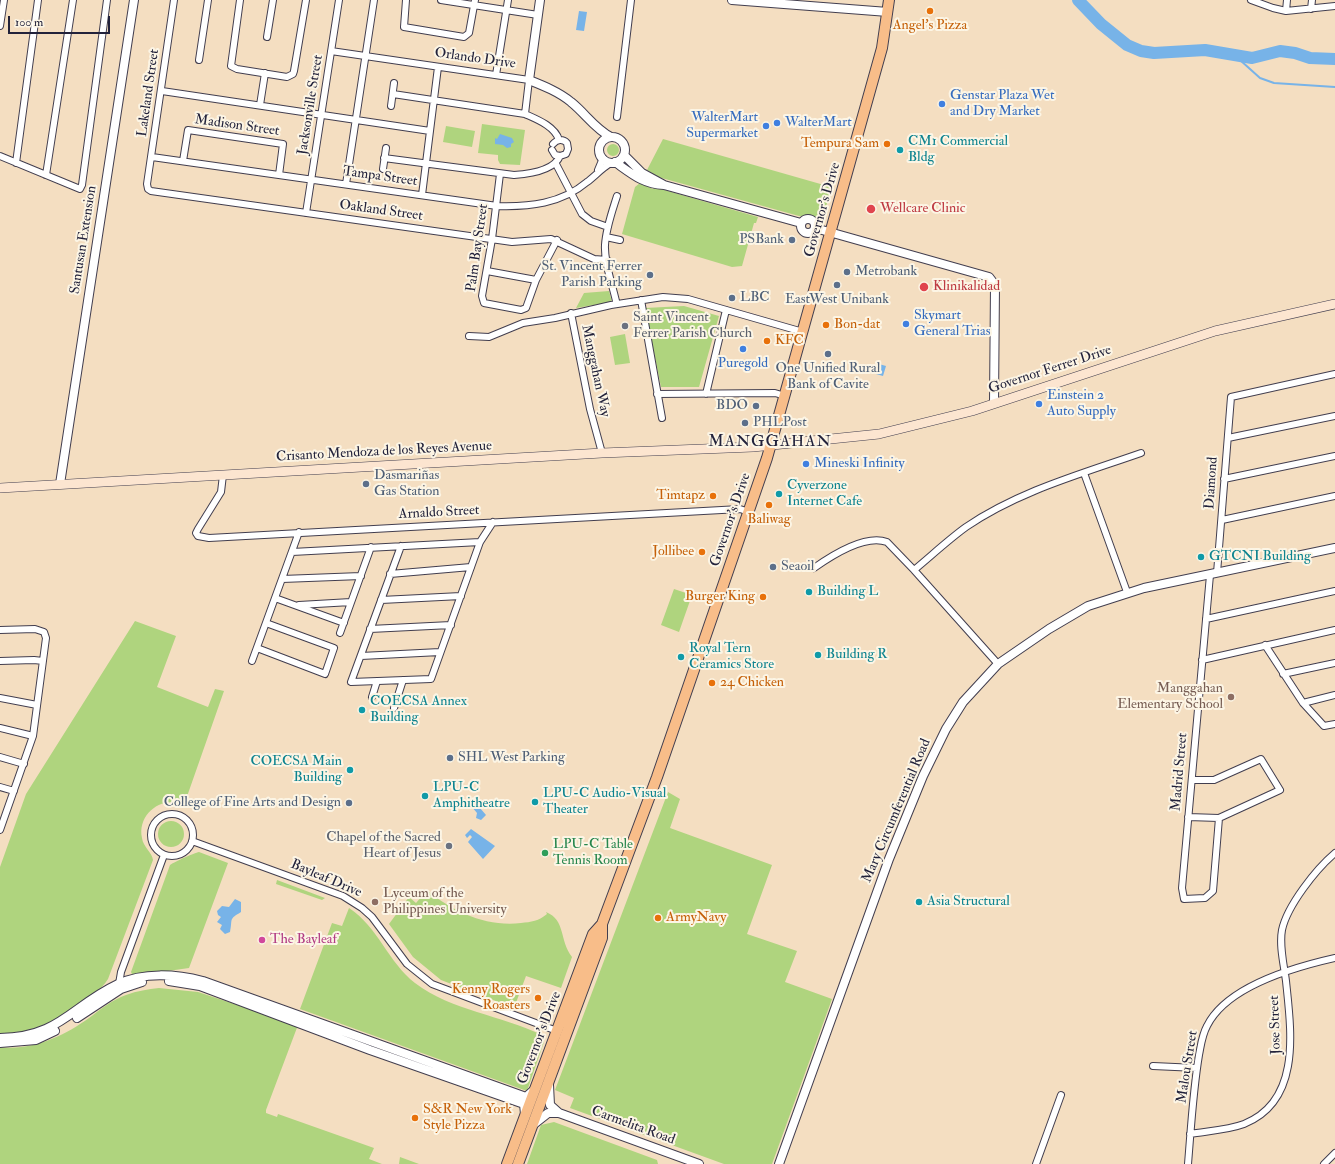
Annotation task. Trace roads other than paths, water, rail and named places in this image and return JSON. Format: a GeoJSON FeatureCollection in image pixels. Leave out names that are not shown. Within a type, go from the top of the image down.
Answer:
{"type":"FeatureCollection","features":[{"type":"Feature","properties":{"kind":"main road","name":"Governor's Drive"},"geometry":{"type":"LineString","coordinates":[[518,1164],[602,938],[602,924],[657,777],[749,512],[832,233],[883,43],[889,0]]}},
{"type":"Feature","properties":{"kind":"main road","name":"Governor Ferrer Drive"},"geometry":{"type":"LineString","coordinates":[[770,445],[879,434],[950,417],[1215,331],[1335,304]]}},
{"type":"Feature","properties":{"kind":"main road","name":"Crisanto Mendoza de los Reyes Avenue"},"geometry":{"type":"LineString","coordinates":[[0,488],[602,453],[770,445]]}},
{"type":"Feature","properties":{"kind":"main road","name":"Governor's Drive"},"geometry":{"type":"LineString","coordinates":[[507,1164],[593,934],[602,924]]}},
{"type":"Feature","properties":{"kind":"street"},"geometry":{"type":"LineString","coordinates":[[0,26],[4,0]]}},
{"type":"Feature","properties":{"kind":"street"},"geometry":{"type":"LineString","coordinates":[[16,163],[38,0]]}},
{"type":"Feature","properties":{"kind":"street"},"geometry":{"type":"LineString","coordinates":[[46,175],[73,0]]}},
{"type":"Feature","properties":{"kind":"street"},"geometry":{"type":"LineString","coordinates":[[0,156],[80,189],[82,185],[108,0]]}},
{"type":"Feature","properties":{"kind":"street","name":"Santusan Extension"},"geometry":{"type":"LineString","coordinates":[[60,484],[134,0]]}},
{"type":"Feature","properties":{"kind":"street","name":"Lakeland Street"},"geometry":{"type":"LineString","coordinates":[[148,189],[147,184],[162,91],[174,0]]}},
{"type":"Feature","properties":{"kind":"street"},"geometry":{"type":"LineString","coordinates":[[199,60],[208,0]]}},
{"type":"Feature","properties":{"kind":"street"},"geometry":{"type":"LineString","coordinates":[[240,0],[231,66],[237,69],[287,77],[293,74],[306,0]]}},
{"type":"Feature","properties":{"kind":"street"},"geometry":{"type":"LineString","coordinates":[[267,37],[273,0]]}},
{"type":"Feature","properties":{"kind":"street","name":"Jacksonville Street"},"geometry":{"type":"LineString","coordinates":[[306,213],[339,0]]}},
{"type":"Feature","properties":{"kind":"street"},"geometry":{"type":"LineString","coordinates":[[346,184],[374,0]]}},
{"type":"Feature","properties":{"kind":"street"},"geometry":{"type":"LineString","coordinates":[[406,0],[404,27],[464,37],[469,33],[474,2]]}},
{"type":"Feature","properties":{"kind":"street"},"geometry":{"type":"LineString","coordinates":[[442,0],[474,2],[506,10],[538,15]]}},
{"type":"Feature","properties":{"kind":"street"},"geometry":{"type":"LineString","coordinates":[[496,75],[508,0]]}},
{"type":"Feature","properties":{"kind":"street"},"geometry":{"type":"LineString","coordinates":[[524,114],[540,0]]}},
{"type":"Feature","properties":{"kind":"street"},"geometry":{"type":"LineString","coordinates":[[617,118],[632,0]]}},
{"type":"Feature","properties":{"kind":"street"},"geometry":{"type":"LineString","coordinates":[[732,0],[888,12]]}},
{"type":"Feature","properties":{"kind":"street"},"geometry":{"type":"LineString","coordinates":[[1251,0],[1262,2],[1286,11],[1311,9],[1334,4]]}},
{"type":"Feature","properties":{"kind":"street"},"geometry":{"type":"LineString","coordinates":[[1286,11],[1287,0]]}},
{"type":"Feature","properties":{"kind":"street"},"geometry":{"type":"LineString","coordinates":[[1311,9],[1312,0]]}},
{"type":"Feature","properties":{"kind":"street","name":"Orlando Drive"},"geometry":{"type":"LineString","coordinates":[[331,51],[529,80],[550,88],[570,101],[598,129],[611,137]]}},
{"type":"Feature","properties":{"kind":"street"},"geometry":{"type":"LineString","coordinates":[[422,195],[438,67]]}},
{"type":"Feature","properties":{"kind":"street"},"geometry":{"type":"LineString","coordinates":[[260,105],[265,73]]}},
{"type":"Feature","properties":{"kind":"street"},"geometry":{"type":"LineString","coordinates":[[391,106],[394,83]]}},
{"type":"Feature","properties":{"kind":"street"},"geometry":{"type":"LineString","coordinates":[[162,91],[430,131]]}},
{"type":"Feature","properties":{"kind":"street"},"geometry":{"type":"LineString","coordinates":[[384,158],[500,174],[524,174],[556,164],[560,156],[567,153],[568,147],[564,141],[559,140],[555,131],[535,118],[524,114],[393,94]]}},
{"type":"Feature","properties":{"kind":"street","name":"Orlando Drive"},"geometry":{"type":"LineString","coordinates":[[598,129],[603,141]]}},
{"type":"Feature","properties":{"kind":"street","name":"Madison Street"},"geometry":{"type":"LineString","coordinates":[[183,161],[188,130],[203,132],[283,144],[279,175]]}},
{"type":"Feature","properties":{"kind":"street"},"geometry":{"type":"LineString","coordinates":[[596,174],[602,158],[600,152],[603,141],[611,137],[619,139],[625,150],[624,155]]}},
{"type":"Feature","properties":{"kind":"street"},"geometry":{"type":"LineString","coordinates":[[559,140],[553,147],[555,155],[560,156]]}},
{"type":"Feature","properties":{"kind":"street"},"geometry":{"type":"LineString","coordinates":[[383,169],[386,148]]}},
{"type":"Feature","properties":{"kind":"street"},"geometry":{"type":"LineString","coordinates":[[624,155],[642,173],[664,185],[802,223],[805,219],[811,219],[815,223],[815,228],[989,277],[993,280],[995,285],[994,403]]}},
{"type":"Feature","properties":{"kind":"street"},"geometry":{"type":"LineString","coordinates":[[613,162],[624,155]]}},
{"type":"Feature","properties":{"kind":"street","name":"Tampa Street"},"geometry":{"type":"LineString","coordinates":[[152,157],[497,206],[528,207],[544,204],[571,193],[613,162]]}},
{"type":"Feature","properties":{"kind":"street"},"geometry":{"type":"LineString","coordinates":[[602,158],[613,162],[651,185],[664,185]]}},
{"type":"Feature","properties":{"kind":"street"},"geometry":{"type":"LineString","coordinates":[[556,164],[586,218],[608,227]]}},
{"type":"Feature","properties":{"kind":"street","name":"Palm Bay Street"},"geometry":{"type":"LineString","coordinates":[[500,174],[497,206],[482,296],[484,303],[486,305],[524,310],[528,306],[536,280],[557,240]]}},
{"type":"Feature","properties":{"kind":"street","name":"Oakland Street"},"geometry":{"type":"LineString","coordinates":[[148,189],[153,192],[512,242],[551,239],[557,240],[594,259],[607,260]]}},
{"type":"Feature","properties":{"kind":"street"},"geometry":{"type":"LineString","coordinates":[[616,301],[607,260],[606,237],[617,196]]}},
{"type":"Feature","properties":{"kind":"street"},"geometry":{"type":"LineString","coordinates":[[606,237],[620,240]]}},
{"type":"Feature","properties":{"kind":"street"},"geometry":{"type":"LineString","coordinates":[[487,271],[536,280]]}},
{"type":"Feature","properties":{"kind":"street","name":"Manggahan Way"},"geometry":{"type":"LineString","coordinates":[[602,453],[589,402],[571,313],[663,297],[688,299],[802,332]]}},
{"type":"Feature","properties":{"kind":"street"},"geometry":{"type":"LineString","coordinates":[[640,300],[662,418]]}},
{"type":"Feature","properties":{"kind":"street"},"geometry":{"type":"LineString","coordinates":[[706,394],[726,310]]}},
{"type":"Feature","properties":{"kind":"street"},"geometry":{"type":"LineString","coordinates":[[469,336],[489,336],[523,323],[555,318],[571,313]]}},
{"type":"Feature","properties":{"kind":"street","name":"Diamond"},"geometry":{"type":"LineString","coordinates":[[1214,574],[1222,520],[1230,400],[1233,396],[1335,374]]}},
{"type":"Feature","properties":{"kind":"street"},"geometry":{"type":"LineString","coordinates":[[657,394],[775,393],[784,396]]}},
{"type":"Feature","properties":{"kind":"street"},"geometry":{"type":"LineString","coordinates":[[1228,438],[1335,416]]}},
{"type":"Feature","properties":{"kind":"street"},"geometry":{"type":"LineString","coordinates":[[914,570],[967,527],[1006,504],[1048,484],[1141,453]]}},
{"type":"Feature","properties":{"kind":"street"},"geometry":{"type":"LineString","coordinates":[[1224,479],[1335,456]]}},
{"type":"Feature","properties":{"kind":"street"},"geometry":{"type":"LineString","coordinates":[[1084,473],[1127,592]]}},
{"type":"Feature","properties":{"kind":"street","name":"Arnaldo Street"},"geometry":{"type":"LineString","coordinates":[[223,475],[221,492],[198,529],[196,533],[198,536],[209,538],[740,509],[749,512]]}},
{"type":"Feature","properties":{"kind":"street"},"geometry":{"type":"LineString","coordinates":[[1222,520],[1335,496]]}},
{"type":"Feature","properties":{"kind":"street"},"geometry":{"type":"LineString","coordinates":[[401,546],[351,682],[431,679],[480,542],[493,522]]}},
{"type":"Feature","properties":{"kind":"street"},"geometry":{"type":"LineString","coordinates":[[252,661],[299,532]]}},
{"type":"Feature","properties":{"kind":"street"},"geometry":{"type":"LineString","coordinates":[[814,568],[838,552],[864,543],[880,540],[886,542],[914,570],[998,664]]}},
{"type":"Feature","properties":{"kind":"street"},"geometry":{"type":"LineString","coordinates":[[292,552],[480,542]]}},
{"type":"Feature","properties":{"kind":"street"},"geometry":{"type":"LineString","coordinates":[[340,633],[371,547]]}},
{"type":"Feature","properties":{"kind":"street","name":"Mary Circumferential Road"},"geometry":{"type":"LineString","coordinates":[[779,1164],[889,859],[923,776],[946,728],[963,702],[998,664],[1049,629],[1088,606],[1127,592],[1335,548]]}},
{"type":"Feature","properties":{"kind":"street"},"geometry":{"type":"LineString","coordinates":[[390,574],[471,567]]}},
{"type":"Feature","properties":{"kind":"street","name":"Madrid Street"},"geometry":{"type":"LineString","coordinates":[[1214,574],[1206,619],[1202,660],[1182,888],[1184,899],[1205,898],[1213,890],[1219,818]]}},
{"type":"Feature","properties":{"kind":"street"},"geometry":{"type":"LineString","coordinates":[[282,579],[361,576]]}},
{"type":"Feature","properties":{"kind":"street"},"geometry":{"type":"LineString","coordinates":[[1206,619],[1335,591]]}},
{"type":"Feature","properties":{"kind":"street"},"geometry":{"type":"LineString","coordinates":[[381,600],[461,596]]}},
{"type":"Feature","properties":{"kind":"street"},"geometry":{"type":"LineString","coordinates":[[275,598],[344,623]]}},
{"type":"Feature","properties":{"kind":"street"},"geometry":{"type":"LineString","coordinates":[[296,606],[352,602]]}},
{"type":"Feature","properties":{"kind":"street"},"geometry":{"type":"LineString","coordinates":[[257,648],[325,674],[334,648],[266,623]]}},
{"type":"Feature","properties":{"kind":"street"},"geometry":{"type":"LineString","coordinates":[[370,630],[451,625]]}},
{"type":"Feature","properties":{"kind":"street"},"geometry":{"type":"LineString","coordinates":[[0,630],[35,629],[44,632],[46,638],[33,736],[0,830]]}},
{"type":"Feature","properties":{"kind":"street"},"geometry":{"type":"LineString","coordinates":[[1202,660],[1335,630]]}},
{"type":"Feature","properties":{"kind":"street"},"geometry":{"type":"LineString","coordinates":[[1265,646],[1303,703],[1324,726],[1335,724]]}},
{"type":"Feature","properties":{"kind":"street"},"geometry":{"type":"LineString","coordinates":[[361,656],[440,652]]}},
{"type":"Feature","properties":{"kind":"street"},"geometry":{"type":"LineString","coordinates":[[0,661],[43,661]]}},
{"type":"Feature","properties":{"kind":"street"},"geometry":{"type":"LineString","coordinates":[[1283,674],[1335,662]]}},
{"type":"Feature","properties":{"kind":"street"},"geometry":{"type":"LineString","coordinates":[[394,708],[403,680]]}},
{"type":"Feature","properties":{"kind":"street"},"geometry":{"type":"LineString","coordinates":[[372,697],[377,681]]}},
{"type":"Feature","properties":{"kind":"street"},"geometry":{"type":"LineString","coordinates":[[1303,703],[1335,695]]}},
{"type":"Feature","properties":{"kind":"street"},"geometry":{"type":"LineString","coordinates":[[0,698],[37,705]]}},
{"type":"Feature","properties":{"kind":"street"},"geometry":{"type":"LineString","coordinates":[[0,728],[33,736]]}},
{"type":"Feature","properties":{"kind":"street"},"geometry":{"type":"LineString","coordinates":[[0,757],[24,764]]}},
{"type":"Feature","properties":{"kind":"street"},"geometry":{"type":"LineString","coordinates":[[1188,817],[1219,818],[1280,790],[1262,759],[1214,780],[1192,780]]}},
{"type":"Feature","properties":{"kind":"street"},"geometry":{"type":"LineString","coordinates":[[0,787],[14,791]]}},
{"type":"Feature","properties":{"kind":"street"},"geometry":{"type":"LineString","coordinates":[[172,814],[184,818],[191,828],[192,841],[189,847],[181,854],[171,856],[164,855],[154,847],[151,835],[153,825],[162,817],[172,814]]}},
{"type":"Feature","properties":{"kind":"street","name":"Bayleaf Drive"},"geometry":{"type":"LineString","coordinates":[[192,841],[344,896],[372,917],[407,964],[432,984],[557,1031]]}},
{"type":"Feature","properties":{"kind":"street","name":"Jose Street"},"geometry":{"type":"LineString","coordinates":[[1190,1134],[1243,1125],[1264,1112],[1273,1102],[1282,1086],[1291,1050],[1291,1030],[1282,932],[1284,922],[1289,910],[1308,883],[1335,853]]}},
{"type":"Feature","properties":{"kind":"street"},"geometry":{"type":"LineString","coordinates":[[120,986],[121,972],[164,855]]}},
{"type":"Feature","properties":{"kind":"street","name":"Malou Street"},"geometry":{"type":"LineString","coordinates":[[1188,1164],[1197,1068],[1202,1038],[1207,1026],[1215,1014],[1229,1000],[1253,985],[1285,973],[1335,958]]}},
{"type":"Feature","properties":{"kind":"street"},"geometry":{"type":"LineString","coordinates":[[0,1043],[24,1042],[43,1037],[67,1024],[130,979],[149,976],[192,978],[526,1097],[535,1088]]}},
{"type":"Feature","properties":{"kind":"street"},"geometry":{"type":"LineString","coordinates":[[0,1038],[24,1036],[48,1029],[120,986],[169,981],[200,986],[370,1050],[524,1104],[525,1116]]}},
{"type":"Feature","properties":{"kind":"street"},"geometry":{"type":"LineString","coordinates":[[1152,1066],[1197,1068]]}},
{"type":"Feature","properties":{"kind":"street"},"geometry":{"type":"LineString","coordinates":[[549,1081],[548,1096],[550,1105],[559,1113]]}},
{"type":"Feature","properties":{"kind":"street"},"geometry":{"type":"LineString","coordinates":[[1036,1164],[1061,1095]]}},
{"type":"Feature","properties":{"kind":"street"},"geometry":{"type":"LineString","coordinates":[[532,1126],[548,1113],[559,1113]]}},
{"type":"Feature","properties":{"kind":"street","name":"Carmelita Road"},"geometry":{"type":"LineString","coordinates":[[559,1113],[699,1164]]}},
{"type":"Feature","properties":{"kind":"street"},"geometry":{"type":"LineString","coordinates":[[1324,1164],[1335,1154]]}},
{"type":"Feature","properties":{"kind":"water"},"geometry":{"type":"Polygon","coordinates":[[[579,11],[587,12],[584,31],[576,30],[579,11]]]}},
{"type":"Feature","properties":{"kind":"water"},"geometry":{"type":"Polygon","coordinates":[[[500,134],[512,138],[514,142],[511,144],[511,147],[507,148],[503,145],[495,144],[495,138],[497,139],[500,134]]]}},
{"type":"Feature","properties":{"kind":"water"},"geometry":{"type":"Polygon","coordinates":[[[879,364],[886,366],[883,376],[876,374],[879,364]]]}},
{"type":"Feature","properties":{"kind":"water"},"geometry":{"type":"Polygon","coordinates":[[[466,800],[482,801],[480,808],[486,815],[481,820],[476,818],[477,813],[466,800]]]}},
{"type":"Feature","properties":{"kind":"water"},"geometry":{"type":"Polygon","coordinates":[[[471,829],[495,846],[483,859],[468,842],[472,837],[470,835],[467,838],[465,835],[471,829]]]}},
{"type":"Feature","properties":{"kind":"water"},"geometry":{"type":"Polygon","coordinates":[[[235,899],[241,902],[241,912],[233,918],[230,932],[225,934],[220,929],[222,925],[217,922],[221,917],[218,915],[217,911],[222,906],[229,907],[235,899]]]}},
{"type":"Feature","properties":{"kind":"waterway"},"geometry":{"type":"LineString","coordinates":[[1078,0],[1101,24],[1127,45],[1141,51],[1154,53],[1205,50],[1252,58],[1280,51],[1295,53],[1310,58],[1335,59]]}},
{"type":"Feature","properties":{"kind":"waterway"},"geometry":{"type":"LineString","coordinates":[[1225,53],[1240,60],[1260,78],[1274,83],[1335,87]]}},
{"type":"Feature","properties":{"kind":"place","name":"Angel's Pizza"},"geometry":{"type":"Point","coordinates":[930,11]}},
{"type":"Feature","properties":{"kind":"place","name":"Genstar Plaza Wet and Dry Market"},"geometry":{"type":"Point","coordinates":[942,104]}},
{"type":"Feature","properties":{"kind":"place","name":"WalterMart"},"geometry":{"type":"Point","coordinates":[777,123]}},
{"type":"Feature","properties":{"kind":"place","name":"WalterMart Supermarket"},"geometry":{"type":"Point","coordinates":[766,126]}},
{"type":"Feature","properties":{"kind":"place","name":"Tempura Sam"},"geometry":{"type":"Point","coordinates":[887,144]}},
{"type":"Feature","properties":{"kind":"place","name":"CM1 Commercial Bldg"},"geometry":{"type":"Point","coordinates":[900,150]}},
{"type":"Feature","properties":{"kind":"place","name":"Wellcare Clinic"},"geometry":{"type":"Point","coordinates":[871,209]}},
{"type":"Feature","properties":{"kind":"place","name":"PSBank"},"geometry":{"type":"Point","coordinates":[792,240]}},
{"type":"Feature","properties":{"kind":"place","name":"Metrobank"},"geometry":{"type":"Point","coordinates":[847,272]}},
{"type":"Feature","properties":{"kind":"place","name":"St. Vincent Ferrer Parish Parking"},"geometry":{"type":"Point","coordinates":[650,275]}},
{"type":"Feature","properties":{"kind":"place","name":"EastWest Unibank"},"geometry":{"type":"Point","coordinates":[837,285]}},
{"type":"Feature","properties":{"kind":"place","name":"Klinikalidad"},"geometry":{"type":"Point","coordinates":[924,287]}},
{"type":"Feature","properties":{"kind":"place","name":"LBC"},"geometry":{"type":"Point","coordinates":[732,298]}},
{"type":"Feature","properties":{"kind":"place","name":"Skymart General Trias"},"geometry":{"type":"Point","coordinates":[906,324]}},
{"type":"Feature","properties":{"kind":"place","name":"Bon-dat"},"geometry":{"type":"Point","coordinates":[826,325]}},
{"type":"Feature","properties":{"kind":"place","name":"Saint Vincent Ferrer Parish Church"},"geometry":{"type":"Point","coordinates":[625,326]}},
{"type":"Feature","properties":{"kind":"place","name":"KFC"},"geometry":{"type":"Point","coordinates":[767,341]}},
{"type":"Feature","properties":{"kind":"place","name":"Puregold"},"geometry":{"type":"Point","coordinates":[743,349]}},
{"type":"Feature","properties":{"kind":"place","name":"One Unified Rural Bank of Cavite"},"geometry":{"type":"Point","coordinates":[828,354]}},
{"type":"Feature","properties":{"kind":"place","name":"Einstein 2 Auto Supply"},"geometry":{"type":"Point","coordinates":[1039,404]}},
{"type":"Feature","properties":{"kind":"place","name":"BDO"},"geometry":{"type":"Point","coordinates":[756,406]}},
{"type":"Feature","properties":{"kind":"place","name":"PHLPost"},"geometry":{"type":"Point","coordinates":[745,423]}},
{"type":"Feature","properties":{"kind":"place","name":"Mineski Infinity"},"geometry":{"type":"Point","coordinates":[806,464]}},
{"type":"Feature","properties":{"kind":"place","name":"Dasmariñas Gas Station"},"geometry":{"type":"Point","coordinates":[366,484]}},
{"type":"Feature","properties":{"kind":"place","name":"Cyverzone Internet Cafe"},"geometry":{"type":"Point","coordinates":[779,494]}},
{"type":"Feature","properties":{"kind":"place","name":"Timtapz"},"geometry":{"type":"Point","coordinates":[713,496]}},
{"type":"Feature","properties":{"kind":"place","name":"Baliwag"},"geometry":{"type":"Point","coordinates":[769,505]}},
{"type":"Feature","properties":{"kind":"place","name":"Jollibee"},"geometry":{"type":"Point","coordinates":[702,552]}},
{"type":"Feature","properties":{"kind":"place","name":"GTCNI Building"},"geometry":{"type":"Point","coordinates":[1201,557]}},
{"type":"Feature","properties":{"kind":"place","name":"Seaoil"},"geometry":{"type":"Point","coordinates":[773,567]}},
{"type":"Feature","properties":{"kind":"place","name":"Building L"},"geometry":{"type":"Point","coordinates":[809,592]}},
{"type":"Feature","properties":{"kind":"place","name":"Burger King"},"geometry":{"type":"Point","coordinates":[763,597]}},
{"type":"Feature","properties":{"kind":"place","name":"Building R"},"geometry":{"type":"Point","coordinates":[818,655]}},
{"type":"Feature","properties":{"kind":"place","name":"Royal Tern Ceramics Store"},"geometry":{"type":"Point","coordinates":[681,657]}},
{"type":"Feature","properties":{"kind":"place","name":"24 Chicken"},"geometry":{"type":"Point","coordinates":[712,683]}},
{"type":"Feature","properties":{"kind":"place","name":"Manggahan Elementary School"},"geometry":{"type":"Point","coordinates":[1231,697]}},
{"type":"Feature","properties":{"kind":"place","name":"COECSA Annex Building"},"geometry":{"type":"Point","coordinates":[362,710]}},
{"type":"Feature","properties":{"kind":"place","name":"SHL West Parking"},"geometry":{"type":"Point","coordinates":[450,758]}},
{"type":"Feature","properties":{"kind":"place","name":"COECSA Main Building"},"geometry":{"type":"Point","coordinates":[350,770]}},
{"type":"Feature","properties":{"kind":"place","name":"LPU-C Amphitheatre"},"geometry":{"type":"Point","coordinates":[425,796]}},
{"type":"Feature","properties":{"kind":"place","name":"LPU-C Audio-Visual Theater"},"geometry":{"type":"Point","coordinates":[535,802]}},
{"type":"Feature","properties":{"kind":"place","name":"College of Fine Arts and Design"},"geometry":{"type":"Point","coordinates":[349,803]}},
{"type":"Feature","properties":{"kind":"place","name":"Chapel of the Sacred Heart of Jesus"},"geometry":{"type":"Point","coordinates":[449,846]}},
{"type":"Feature","properties":{"kind":"place","name":"LPU-C Table Tennis Room"},"geometry":{"type":"Point","coordinates":[545,853]}},
{"type":"Feature","properties":{"kind":"place","name":"Lyceum of the Philippines University"},"geometry":{"type":"Point","coordinates":[375,902]}},
{"type":"Feature","properties":{"kind":"place","name":"Asia Structural"},"geometry":{"type":"Point","coordinates":[919,902]}},
{"type":"Feature","properties":{"kind":"place","name":"ArmyNavy"},"geometry":{"type":"Point","coordinates":[658,918]}},
{"type":"Feature","properties":{"kind":"place","name":"The Bayleaf"},"geometry":{"type":"Point","coordinates":[262,940]}},
{"type":"Feature","properties":{"kind":"place","name":"Kenny Rogers Roasters"},"geometry":{"type":"Point","coordinates":[538,998]}},
{"type":"Feature","properties":{"kind":"place","name":"S&R New York Style Pizza"},"geometry":{"type":"Point","coordinates":[415,1118]}},
{"type":"Feature","properties":{"kind":"district","name":"MANGGAHAN"},"geometry":{"type":"Point","coordinates":[770,443]}}]}
